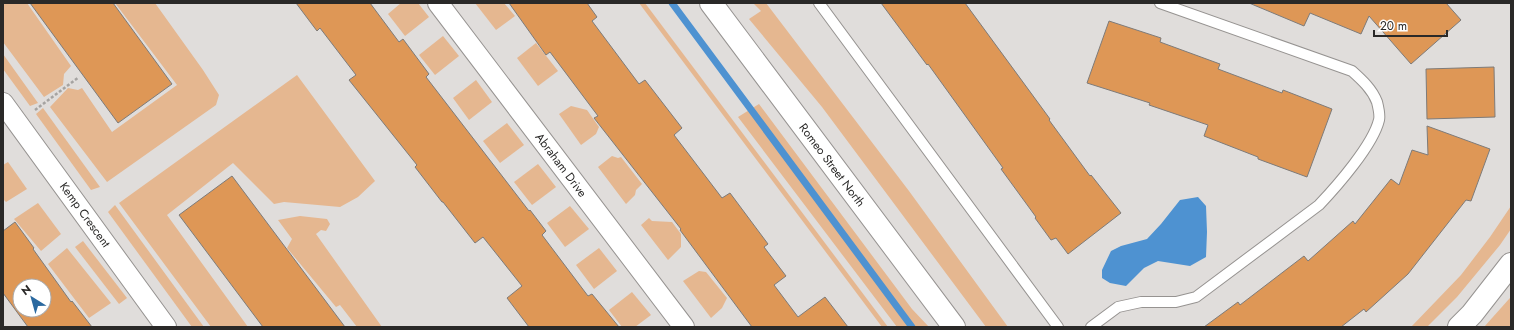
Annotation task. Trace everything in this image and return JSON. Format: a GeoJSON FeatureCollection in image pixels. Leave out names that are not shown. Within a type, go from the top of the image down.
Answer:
{"type":"FeatureCollection","features":[{"type":"Feature","properties":{"kind":"main road","name":"Romeo Street North"},"geometry":{"type":"LineString","coordinates":[[710,3],[954,327]]}},
{"type":"Feature","properties":{"kind":"main road"},"geometry":{"type":"LineString","coordinates":[[1459,327],[1472,314],[1511,264]]}},
{"type":"Feature","properties":{"kind":"street","name":"Abraham Drive"},"geometry":{"type":"LineString","coordinates":[[438,3],[684,327]]}},
{"type":"Feature","properties":{"kind":"street","name":"Kemp Crescent"},"geometry":{"type":"LineString","coordinates":[[3,103],[166,327]]}},
{"type":"Feature","properties":{"kind":"lane"},"geometry":{"type":"LineString","coordinates":[[819,3],[1058,327]]}},
{"type":"Feature","properties":{"kind":"lane"},"geometry":{"type":"LineString","coordinates":[[1091,327],[1118,307],[1140,302],[1176,302],[1196,297],[1319,204],[1336,187],[1370,141],[1379,119],[1377,102],[1367,86],[1352,71],[1160,3]]}},
{"type":"Feature","properties":{"kind":"path"},"geometry":{"type":"LineString","coordinates":[[35,110],[79,77]]}},
{"type":"Feature","properties":{"kind":"shaded area"},"geometry":{"type":"Polygon","coordinates":[[[3,3],[27,3],[71,66],[64,74],[63,85],[44,97],[3,42],[3,3]]]}},
{"type":"Feature","properties":{"kind":"shaded area"},"geometry":{"type":"Polygon","coordinates":[[[115,3],[155,3],[219,95],[216,105],[107,182],[50,107],[68,88],[78,90],[82,88],[112,132],[177,85],[115,3]]]}},
{"type":"Feature","properties":{"kind":"shaded area"},"geometry":{"type":"Polygon","coordinates":[[[401,3],[418,3],[429,17],[405,36],[388,14],[401,3]]]}},
{"type":"Feature","properties":{"kind":"shaded area"},"geometry":{"type":"Polygon","coordinates":[[[475,3],[504,3],[515,16],[496,30],[475,3]]]}},
{"type":"Feature","properties":{"kind":"shaded area"},"geometry":{"type":"Polygon","coordinates":[[[639,3],[645,3],[888,327],[882,327],[639,3]]]}},
{"type":"Feature","properties":{"kind":"shaded area"},"geometry":{"type":"Polygon","coordinates":[[[753,3],[766,3],[909,191],[1008,327],[986,327],[822,107],[749,19],[761,11],[753,3]]]}},
{"type":"Feature","properties":{"kind":"shaded area"},"geometry":{"type":"Polygon","coordinates":[[[443,36],[459,56],[435,75],[419,55],[443,36]]]}},
{"type":"Feature","properties":{"kind":"shaded area"},"geometry":{"type":"Polygon","coordinates":[[[536,43],[558,71],[538,86],[517,58],[536,43]]]}},
{"type":"Feature","properties":{"kind":"shaded area"},"geometry":{"type":"Polygon","coordinates":[[[3,54],[38,103],[30,106],[3,69],[3,54]]]}},
{"type":"Feature","properties":{"kind":"shaded area"},"geometry":{"type":"Polygon","coordinates":[[[297,75],[375,181],[358,197],[340,207],[284,202],[274,204],[233,163],[167,215],[248,327],[211,327],[119,203],[297,75]]]}},
{"type":"Feature","properties":{"kind":"shaded area"},"geometry":{"type":"Polygon","coordinates":[[[476,80],[492,102],[469,120],[453,98],[476,80]]]}},
{"type":"Feature","properties":{"kind":"shaded area"},"geometry":{"type":"Polygon","coordinates":[[[759,104],[912,309],[929,327],[897,327],[738,117],[759,104]]]}},
{"type":"Feature","properties":{"kind":"shaded area"},"geometry":{"type":"Polygon","coordinates":[[[571,106],[587,110],[599,127],[596,134],[581,145],[559,114],[571,106]]]}},
{"type":"Feature","properties":{"kind":"shaded area"},"geometry":{"type":"Polygon","coordinates":[[[43,108],[100,187],[91,190],[36,114],[43,108]]]}},
{"type":"Feature","properties":{"kind":"shaded area"},"geometry":{"type":"Polygon","coordinates":[[[507,123],[524,145],[500,163],[483,141],[507,123]]]}},
{"type":"Feature","properties":{"kind":"shaded area"},"geometry":{"type":"Polygon","coordinates":[[[612,156],[618,158],[621,157],[642,184],[636,190],[635,195],[626,204],[598,167],[612,156]]]}},
{"type":"Feature","properties":{"kind":"shaded area"},"geometry":{"type":"Polygon","coordinates":[[[8,162],[27,189],[6,202],[3,199],[3,165],[8,162]]]}},
{"type":"Feature","properties":{"kind":"shaded area"},"geometry":{"type":"Polygon","coordinates":[[[538,164],[556,187],[532,205],[514,182],[538,164]]]}},
{"type":"Feature","properties":{"kind":"shaded area"},"geometry":{"type":"Polygon","coordinates":[[[38,203],[61,234],[41,251],[14,219],[38,203]]]}},
{"type":"Feature","properties":{"kind":"shaded area"},"geometry":{"type":"Polygon","coordinates":[[[115,205],[204,327],[192,327],[108,212],[115,205]]]}},
{"type":"Feature","properties":{"kind":"shaded area"},"geometry":{"type":"Polygon","coordinates":[[[570,206],[589,229],[565,247],[547,223],[570,206]]]}},
{"type":"Feature","properties":{"kind":"shaded area"},"geometry":{"type":"Polygon","coordinates":[[[1511,206],[1511,229],[1500,245],[1457,297],[1427,327],[1411,327],[1461,275],[1511,206]]]}},
{"type":"Feature","properties":{"kind":"shaded area"},"geometry":{"type":"Polygon","coordinates":[[[300,216],[327,219],[330,224],[326,231],[321,230],[316,234],[382,327],[357,327],[340,305],[336,307],[287,248],[292,239],[278,220],[300,216]]]}},
{"type":"Feature","properties":{"kind":"shaded area"},"geometry":{"type":"Polygon","coordinates":[[[649,218],[652,221],[672,222],[681,234],[681,247],[668,260],[641,225],[649,218]]]}},
{"type":"Feature","properties":{"kind":"shaded area"},"geometry":{"type":"Polygon","coordinates":[[[83,241],[127,298],[119,304],[75,247],[83,241]]]}},
{"type":"Feature","properties":{"kind":"shaded area"},"geometry":{"type":"Polygon","coordinates":[[[67,248],[111,303],[89,318],[48,264],[67,248]]]}},
{"type":"Feature","properties":{"kind":"shaded area"},"geometry":{"type":"Polygon","coordinates":[[[599,248],[617,271],[594,289],[576,265],[599,248]]]}},
{"type":"Feature","properties":{"kind":"shaded area"},"geometry":{"type":"Polygon","coordinates":[[[699,271],[706,272],[727,298],[722,308],[711,318],[683,281],[699,271]]]}},
{"type":"Feature","properties":{"kind":"shaded area"},"geometry":{"type":"Polygon","coordinates":[[[632,292],[651,315],[635,327],[622,327],[609,310],[632,292]]]}},
{"type":"Feature","properties":{"kind":"shaded area"},"geometry":{"type":"Polygon","coordinates":[[[1511,297],[1511,327],[1484,327],[1509,299],[1511,297]]]}},
{"type":"Feature","properties":{"kind":"water"},"geometry":{"type":"Polygon","coordinates":[[[1198,197],[1206,206],[1206,257],[1190,266],[1158,261],[1144,268],[1126,286],[1110,283],[1102,278],[1102,270],[1111,251],[1121,246],[1147,239],[1180,200],[1198,197]]]}},
{"type":"Feature","properties":{"kind":"building"},"geometry":{"type":"Polygon","coordinates":[[[30,3],[113,3],[172,84],[118,123],[30,3]]]}},
{"type":"Feature","properties":{"kind":"building"},"geometry":{"type":"Polygon","coordinates":[[[296,3],[370,3],[399,42],[403,39],[429,74],[426,77],[546,231],[542,235],[588,296],[592,294],[619,327],[529,327],[507,298],[522,286],[483,237],[475,243],[442,202],[415,167],[417,165],[349,80],[356,75],[320,28],[317,31],[296,3]]]}},
{"type":"Feature","properties":{"kind":"building"},"geometry":{"type":"Polygon","coordinates":[[[509,3],[587,3],[597,17],[592,21],[639,84],[645,80],[682,128],[674,135],[722,198],[730,193],[768,244],[764,247],[786,276],[774,285],[798,317],[825,297],[848,327],[752,327],[680,230],[681,229],[594,118],[598,116],[550,52],[546,55],[509,3]]]}},
{"type":"Feature","properties":{"kind":"building"},"geometry":{"type":"Polygon","coordinates":[[[881,3],[965,3],[1090,176],[1091,175],[1121,213],[1068,254],[1056,238],[1051,240],[1001,169],[1003,168],[928,64],[927,65],[881,3]]]}},
{"type":"Feature","properties":{"kind":"building"},"geometry":{"type":"Polygon","coordinates":[[[1249,3],[1446,3],[1461,20],[1411,64],[1369,16],[1361,34],[1310,13],[1304,26],[1249,3]]]}},
{"type":"Feature","properties":{"kind":"building"},"geometry":{"type":"Polygon","coordinates":[[[1109,21],[1161,38],[1160,42],[1220,64],[1218,69],[1282,93],[1283,90],[1332,109],[1307,177],[1258,159],[1258,157],[1204,136],[1208,125],[1149,105],[1150,103],[1087,83],[1109,21]]]}},
{"type":"Feature","properties":{"kind":"building"},"geometry":{"type":"Polygon","coordinates":[[[1494,67],[1495,117],[1427,119],[1426,69],[1494,67]]]}},
{"type":"Feature","properties":{"kind":"building"},"geometry":{"type":"Polygon","coordinates":[[[1427,126],[1490,149],[1471,201],[1466,200],[1408,274],[1366,312],[1364,309],[1341,327],[1204,327],[1238,302],[1240,305],[1304,256],[1308,261],[1353,221],[1355,224],[1391,179],[1399,185],[1412,150],[1428,155],[1427,126]]]}},
{"type":"Feature","properties":{"kind":"building"},"geometry":{"type":"Polygon","coordinates":[[[232,176],[345,327],[263,327],[179,215],[232,176]]]}},
{"type":"Feature","properties":{"kind":"building"},"geometry":{"type":"Polygon","coordinates":[[[15,222],[71,302],[72,301],[92,327],[28,327],[21,318],[52,318],[52,278],[12,278],[12,305],[3,293],[3,231],[15,222]]]}},
{"type":"Feature","properties":{"kind":"waterway"},"geometry":{"type":"LineString","coordinates":[[672,3],[912,327]]}}]}
